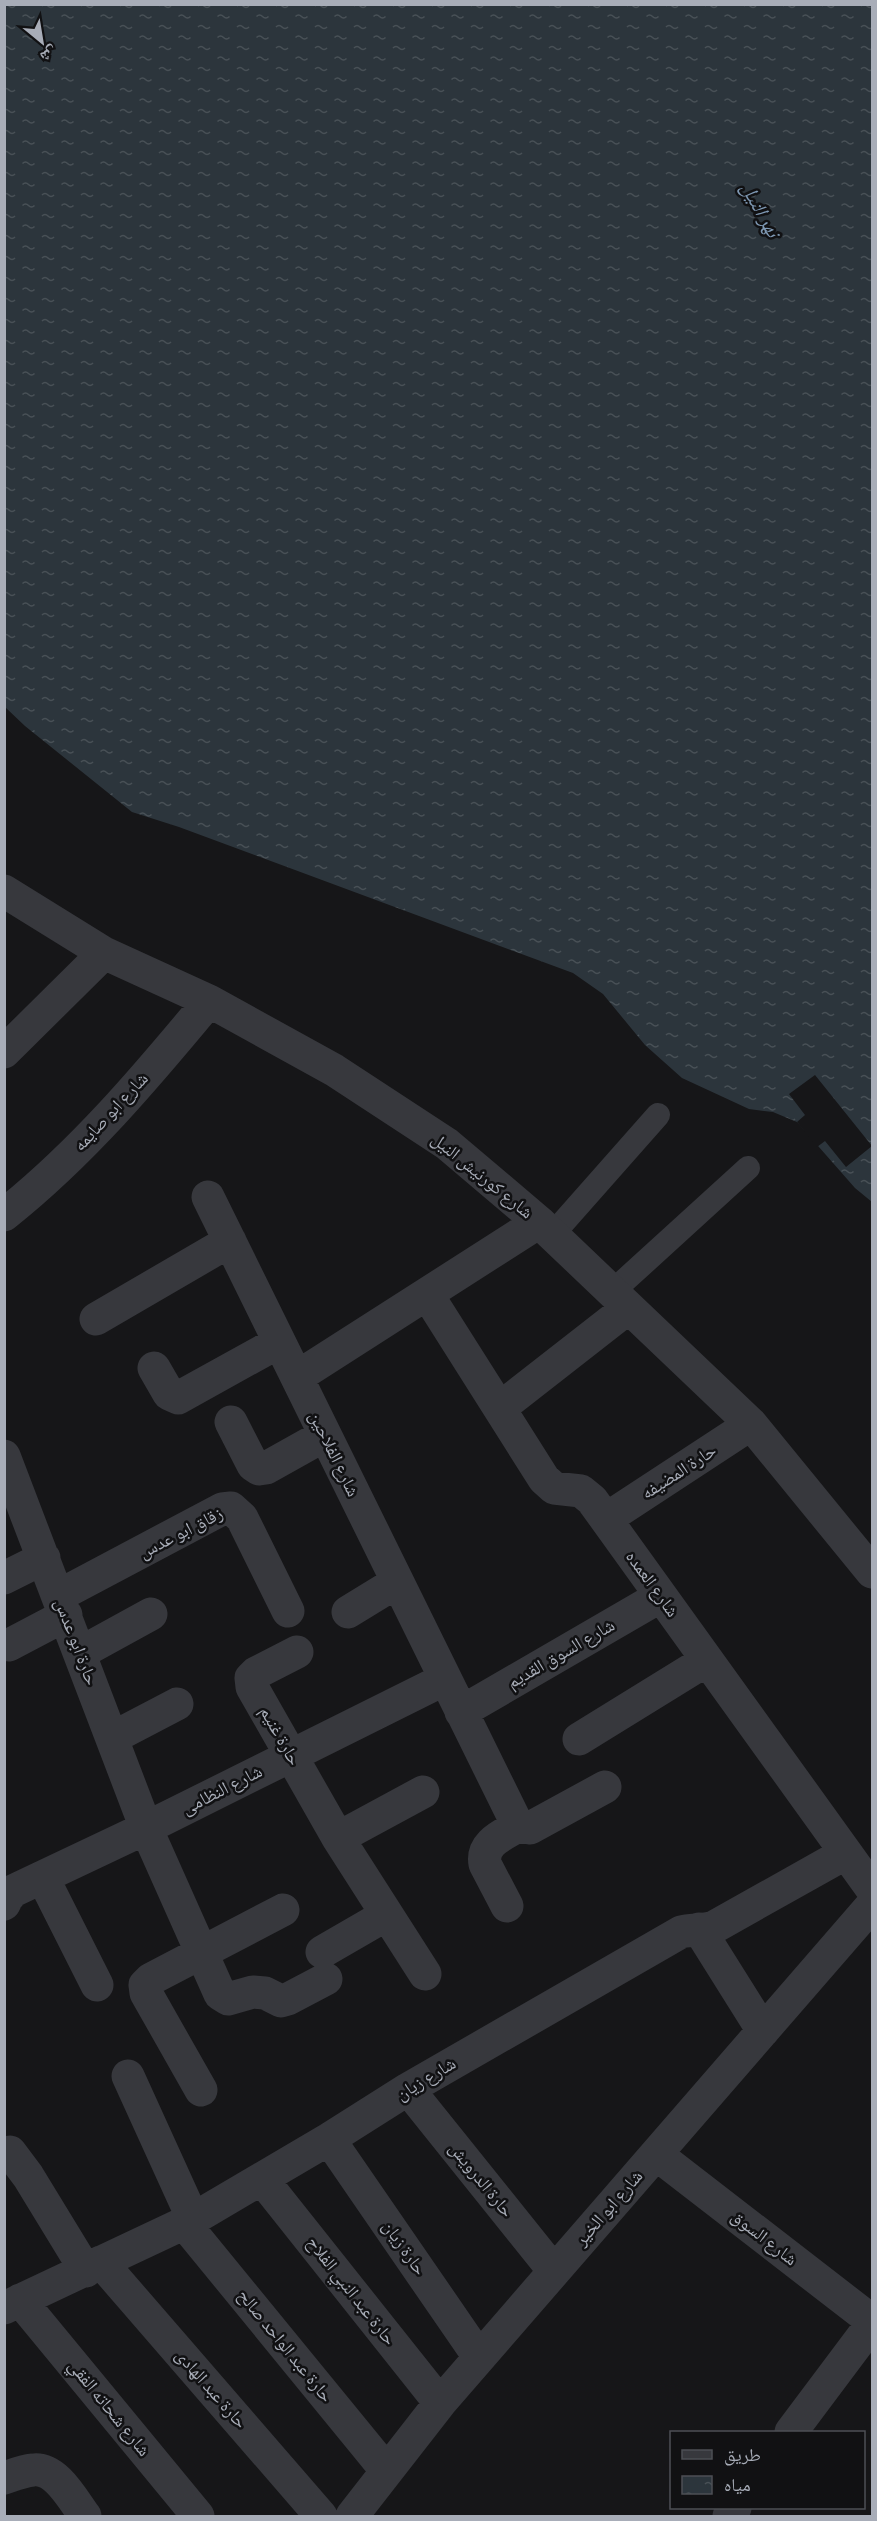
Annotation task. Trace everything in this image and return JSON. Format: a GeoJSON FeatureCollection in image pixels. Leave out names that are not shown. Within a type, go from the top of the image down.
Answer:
{"type":"FeatureCollection","features":[{"type":"Feature","properties":{"kind":"street","name":"شارع كورنيش النيل"},"geometry":{"type":"LineString","coordinates":[[4,891],[104,953],[209,1001],[334,1070],[447,1144],[545,1229],[752,1424],[873,1572]]}},
{"type":"Feature","properties":{"kind":"street"},"geometry":{"type":"LineString","coordinates":[[4,1052],[104,953]]}},
{"type":"Feature","properties":{"kind":"street","name":"شارع ابو صايمه"},"geometry":{"type":"LineString","coordinates":[[4,1215],[36,1190],[126,1100],[209,1001]]}},
{"type":"Feature","properties":{"kind":"street","name":"شارع الفلاحين"},"geometry":{"type":"LineString","coordinates":[[208,1197],[518,1826]]}},
{"type":"Feature","properties":{"kind":"street"},"geometry":{"type":"LineString","coordinates":[[297,1377],[427,1294],[545,1229]]}},
{"type":"Feature","properties":{"kind":"street"},"geometry":{"type":"LineString","coordinates":[[96,1319],[230,1241]]}},
{"type":"Feature","properties":{"kind":"street","name":"شارع العمده"},"geometry":{"type":"LineString","coordinates":[[427,1294],[544,1479],[554,1488],[581,1491],[592,1500],[873,1889]]}},
{"type":"Feature","properties":{"kind":"street"},"geometry":{"type":"LineString","coordinates":[[500,1408],[620,1300]]}},
{"type":"Feature","properties":{"kind":"street"},"geometry":{"type":"LineString","coordinates":[[154,1368],[169,1394],[178,1398],[279,1342]]}},
{"type":"Feature","properties":{"kind":"street"},"geometry":{"type":"LineString","coordinates":[[231,1422],[253,1465],[259,1469],[266,1468],[325,1435]]}},
{"type":"Feature","properties":{"kind":"street","name":"حارة المضيفه"},"geometry":{"type":"LineString","coordinates":[[606,1519],[752,1424]]}},
{"type":"Feature","properties":{"kind":"street","name":"حارة ابو عدس"},"geometry":{"type":"LineString","coordinates":[[6,1464],[146,1828],[220,1994],[228,1999],[253,1992],[265,1993],[280,2001],[288,1999],[386,1915]]}},
{"type":"Feature","properties":{"kind":"street","name":"زقاق ابو عدس"},"geometry":{"type":"LineString","coordinates":[[62,1606],[222,1509],[231,1508],[242,1518],[288,1611]]}},
{"type":"Feature","properties":{"kind":"street"},"geometry":{"type":"LineString","coordinates":[[4,1578],[44,1558]]}},
{"type":"Feature","properties":{"kind":"street"},"geometry":{"type":"LineString","coordinates":[[348,1612],[397,1582]]}},
{"type":"Feature","properties":{"kind":"street","name":"شارع السوق القديم"},"geometry":{"type":"LineString","coordinates":[[461,1712],[661,1596]]}},
{"type":"Feature","properties":{"kind":"street"},"geometry":{"type":"LineString","coordinates":[[9,1645],[62,1606]]}},
{"type":"Feature","properties":{"kind":"street"},"geometry":{"type":"LineString","coordinates":[[80,1653],[151,1614]]}},
{"type":"Feature","properties":{"kind":"street","name":"حارة غنيم"},"geometry":{"type":"LineString","coordinates":[[297,1652],[251,1678],[252,1687],[338,1839],[425,1974]]}},
{"type":"Feature","properties":{"kind":"street"},"geometry":{"type":"LineString","coordinates":[[579,1739],[707,1660]]}},
{"type":"Feature","properties":{"kind":"street","name":"شارع النظامى"},"geometry":{"type":"LineString","coordinates":[[5,1898],[13,1891],[146,1828],[445,1679]]}},
{"type":"Feature","properties":{"kind":"street"},"geometry":{"type":"LineString","coordinates":[[112,1738],[177,1704]]}},
{"type":"Feature","properties":{"kind":"street"},"geometry":{"type":"LineString","coordinates":[[507,1906],[485,1864],[485,1850],[491,1842],[518,1826],[530,1828],[605,1786]]}},
{"type":"Feature","properties":{"kind":"street"},"geometry":{"type":"LineString","coordinates":[[338,1839],[423,1792]]}},
{"type":"Feature","properties":{"kind":"street","name":"شارع زيان"},"geometry":{"type":"LineString","coordinates":[[12,2304],[188,2221],[329,2139],[408,2089],[681,1932],[709,1930],[846,1853]]}},
{"type":"Feature","properties":{"kind":"street"},"geometry":{"type":"LineString","coordinates":[[43,1878],[97,1985]]}},
{"type":"Feature","properties":{"kind":"street","name":"شارع ابو الخير"},"geometry":{"type":"LineString","coordinates":[[352,2517],[386,2470],[479,2357],[873,1905]]}},
{"type":"Feature","properties":{"kind":"street"},"geometry":{"type":"LineString","coordinates":[[201,2090],[146,1993],[145,1985],[151,1979],[283,1910]]}},
{"type":"Feature","properties":{"kind":"street"},"geometry":{"type":"LineString","coordinates":[[699,1929],[763,2031]]}},
{"type":"Feature","properties":{"kind":"street","name":"حارة عبد الواحد صالح"},"geometry":{"type":"LineString","coordinates":[[128,2076],[188,2221],[386,2470]]}},
{"type":"Feature","properties":{"kind":"street","name":"حارة الدرويش"},"geometry":{"type":"LineString","coordinates":[[408,2089],[554,2271]]}},
{"type":"Feature","properties":{"kind":"street","name":"حارة زيان"},"geometry":{"type":"LineString","coordinates":[[329,2139],[479,2357]]}},
{"type":"Feature","properties":{"kind":"street","name":"حارة عبد الهادى"},"geometry":{"type":"LineString","coordinates":[[10,2152],[93,2266],[321,2517]]}},
{"type":"Feature","properties":{"kind":"street","name":"شارع السوق"},"geometry":{"type":"LineString","coordinates":[[656,2154],[873,2322]]}},
{"type":"Feature","properties":{"kind":"street","name":"حارة عبد النبي الفلاح"},"geometry":{"type":"LineString","coordinates":[[262,2179],[440,2403]]}},
{"type":"Feature","properties":{"kind":"street","name":"شارع شحاته الفقي"},"geometry":{"type":"LineString","coordinates":[[12,2304],[198,2517]]}},
{"type":"Feature","properties":{"kind":"street"},"geometry":{"type":"LineString","coordinates":[[792,2431],[873,2322]]}},
{"type":"Feature","properties":{"kind":"street"},"geometry":{"type":"LineString","coordinates":[[4,2478],[32,2470],[43,2470],[53,2475],[85,2517]]}},
{"type":"Feature","properties":{"kind":"lane"},"geometry":{"type":"LineString","coordinates":[[545,1229],[658,1115]]}},
{"type":"Feature","properties":{"kind":"lane"},"geometry":{"type":"LineString","coordinates":[[620,1300],[748,1168]]}},
{"type":"Feature","properties":{"kind":"water","name":"نهر النيل"},"geometry":{"type":"Polygon","coordinates":[[[4,5],[872,5],[872,1202],[855,1188],[797,1122],[773,1112],[749,1109],[682,1078],[645,1045],[603,994],[573,973],[179,827],[132,812],[25,726],[5,707],[4,5]]]}},
{"type":"Feature","properties":{"kind":"pier"},"geometry":{"type":"Polygon","coordinates":[[[815,1075],[872,1146],[846,1167],[825,1141],[817,1147],[797,1122],[805,1115],[789,1094],[815,1075]]]}}]}
